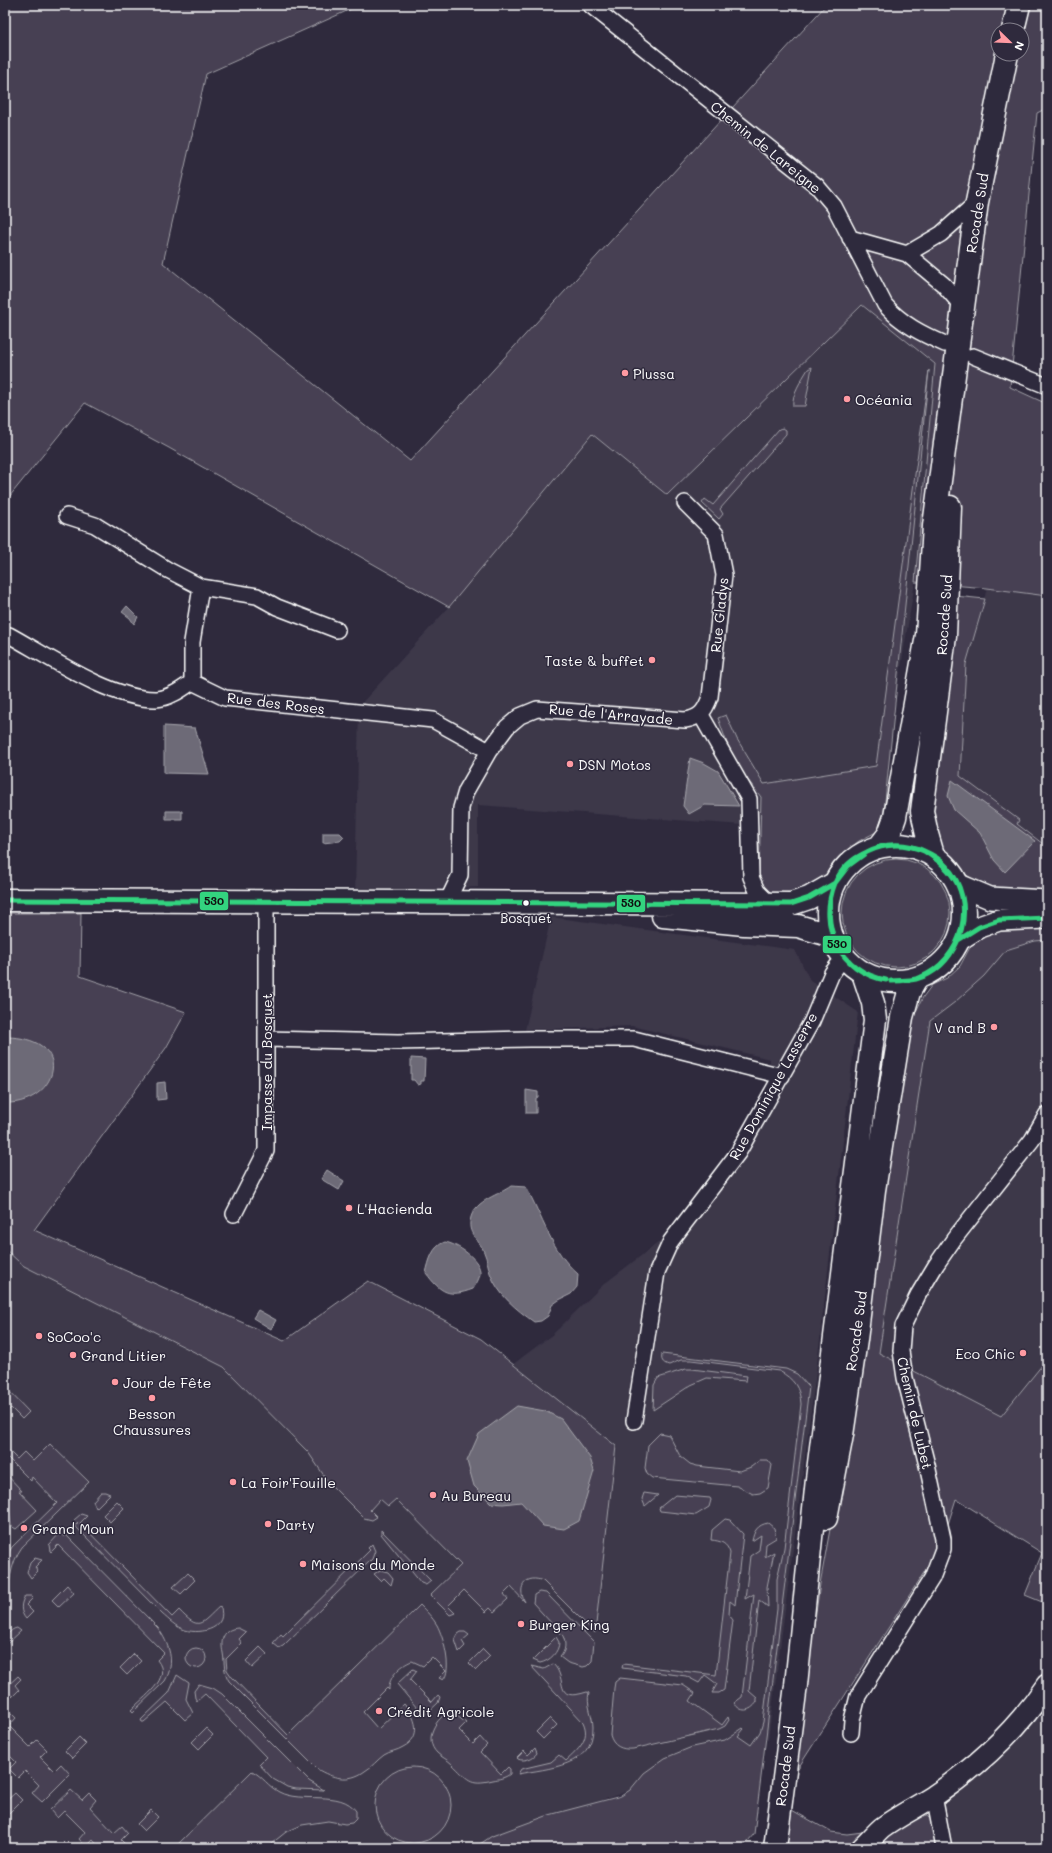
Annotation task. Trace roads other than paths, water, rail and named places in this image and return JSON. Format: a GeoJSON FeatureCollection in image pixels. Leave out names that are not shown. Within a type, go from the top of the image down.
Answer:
{"type":"FeatureCollection","features":[{"type":"Feature","properties":{"kind":"main road"},"geometry":{"type":"LineString","coordinates":[[1015,22],[1019,5]]}},
{"type":"Feature","properties":{"kind":"main road","name":"Rocade Sud"},"geometry":{"type":"LineString","coordinates":[[879,846],[889,834],[895,817],[927,635],[934,526],[977,202],[1005,62]]}},
{"type":"Feature","properties":{"kind":"main road","name":"Rocade Sud"},"geometry":{"type":"LineString","coordinates":[[934,855],[927,834],[922,811],[945,636],[954,373]]}},
{"type":"Feature","properties":{"kind":"main road"},"geometry":{"type":"LineString","coordinates":[[904,845],[916,847],[934,855],[944,863],[959,885],[964,909],[964,921],[960,939],[950,956],[935,970],[917,978],[899,982],[880,980],[863,973],[844,957],[832,936],[828,918],[829,900],[835,882],[846,866],[861,854],[879,846],[904,845]]}},
{"type":"Feature","properties":{"kind":"main road"},"geometry":{"type":"LineString","coordinates":[[5,900],[791,904],[809,898],[835,882]]}},
{"type":"Feature","properties":{"kind":"main road"},"geometry":{"type":"LineString","coordinates":[[557,903],[651,915],[744,924],[798,926],[832,936]]}},
{"type":"Feature","properties":{"kind":"main road","name":"Rocade Sud"},"geometry":{"type":"LineString","coordinates":[[774,1846],[796,1685],[818,1471],[875,1020],[873,1002],[863,973]]}},
{"type":"Feature","properties":{"kind":"main road","name":"Rocade Sud"},"geometry":{"type":"LineString","coordinates":[[796,1685],[842,1435],[856,1340],[874,1190],[902,1017],[909,992],[917,978]]}},
{"type":"Feature","properties":{"kind":"street","name":"Chemin de Lareigne"},"geometry":{"type":"LineString","coordinates":[[590,5],[817,186],[834,206],[885,305],[895,316],[917,332],[945,344]]}},
{"type":"Feature","properties":{"kind":"street"},"geometry":{"type":"LineString","coordinates":[[907,254],[941,234],[977,202]]}},
{"type":"Feature","properties":{"kind":"street"},"geometry":{"type":"LineString","coordinates":[[850,238],[907,254],[944,285],[963,307]]}},
{"type":"Feature","properties":{"kind":"street"},"geometry":{"type":"LineString","coordinates":[[973,356],[1047,386]]}},
{"type":"Feature","properties":{"kind":"street","name":"Rue Gladys"},"geometry":{"type":"LineString","coordinates":[[685,503],[716,534],[724,575],[710,697],[701,714]]}},
{"type":"Feature","properties":{"kind":"street"},"geometry":{"type":"LineString","coordinates":[[67,516],[95,525],[168,570],[201,587],[257,596],[277,607],[337,630]]}},
{"type":"Feature","properties":{"kind":"street"},"geometry":{"type":"LineString","coordinates":[[5,635],[9,635],[104,687],[130,696],[157,699],[177,693],[192,682],[192,642],[201,587]]}},
{"type":"Feature","properties":{"kind":"street","name":"Rue des Roses"},"geometry":{"type":"LineString","coordinates":[[192,682],[225,698],[433,720],[489,751]]}},
{"type":"Feature","properties":{"kind":"street","name":"Rue de l'Arrayade"},"geometry":{"type":"LineString","coordinates":[[447,902],[460,875],[461,808],[466,791],[489,751],[507,727],[520,716],[537,709],[685,720],[694,719],[701,714]]}},
{"type":"Feature","properties":{"kind":"street"},"geometry":{"type":"LineString","coordinates":[[701,714],[749,799],[751,877],[758,891],[770,904]]}},
{"type":"Feature","properties":{"kind":"street"},"geometry":{"type":"LineString","coordinates":[[959,885],[990,898],[1047,901]]}},
{"type":"Feature","properties":{"kind":"street","name":"Impasse du Bosquet"},"geometry":{"type":"LineString","coordinates":[[234,1214],[266,1151],[266,902]]}},
{"type":"Feature","properties":{"kind":"street"},"geometry":{"type":"LineString","coordinates":[[960,939],[979,927],[1000,920],[1047,918]]}},
{"type":"Feature","properties":{"kind":"street","name":"Rue Dominique Lasserre"},"geometry":{"type":"LineString","coordinates":[[634,1421],[657,1272],[671,1241],[738,1153],[812,1021],[832,973],[844,957]]}},
{"type":"Feature","properties":{"kind":"street"},"geometry":{"type":"LineString","coordinates":[[266,1039],[398,1042],[522,1039],[634,1039],[782,1076]]}},
{"type":"Feature","properties":{"kind":"street","name":"Chemin de Lubet"},"geometry":{"type":"LineString","coordinates":[[851,1733],[852,1720],[858,1696],[932,1578],[943,1549],[943,1539],[927,1465],[905,1378],[901,1352],[903,1326],[918,1295],[936,1265],[1032,1140],[1047,1114]]}},
{"type":"Feature","properties":{"kind":"street"},"geometry":{"type":"LineString","coordinates":[[862,1848],[882,1828],[934,1796],[988,1754],[1026,1714],[1047,1685]]}},
{"type":"Feature","properties":{"kind":"street"},"geometry":{"type":"LineString","coordinates":[[934,1796],[944,1848]]}},
{"type":"Feature","properties":{"kind":"place","name":"Plussa"},"geometry":{"type":"Point","coordinates":[625,373]}},
{"type":"Feature","properties":{"kind":"place","name":"Océania"},"geometry":{"type":"Point","coordinates":[847,399]}},
{"type":"Feature","properties":{"kind":"place","name":"Taste & buffet"},"geometry":{"type":"Point","coordinates":[652,660]}},
{"type":"Feature","properties":{"kind":"place","name":"DSN Motos"},"geometry":{"type":"Point","coordinates":[570,764]}},
{"type":"Feature","properties":{"kind":"place","name":"Bosquet"},"geometry":{"type":"Point","coordinates":[526,903]}},
{"type":"Feature","properties":{"kind":"place","name":"V and B"},"geometry":{"type":"Point","coordinates":[994,1027]}},
{"type":"Feature","properties":{"kind":"place","name":"L'Hacienda"},"geometry":{"type":"Point","coordinates":[349,1208]}},
{"type":"Feature","properties":{"kind":"place","name":"SoCoo'c"},"geometry":{"type":"Point","coordinates":[39,1336]}},
{"type":"Feature","properties":{"kind":"place","name":"Eco Chic"},"geometry":{"type":"Point","coordinates":[1023,1353]}},
{"type":"Feature","properties":{"kind":"place","name":"Grand Litier"},"geometry":{"type":"Point","coordinates":[73,1355]}},
{"type":"Feature","properties":{"kind":"place","name":"Jour de Fête"},"geometry":{"type":"Point","coordinates":[115,1382]}},
{"type":"Feature","properties":{"kind":"place","name":"Besson Chaussures"},"geometry":{"type":"Point","coordinates":[152,1398]}},
{"type":"Feature","properties":{"kind":"place","name":"La Foir'Fouille"},"geometry":{"type":"Point","coordinates":[233,1482]}},
{"type":"Feature","properties":{"kind":"place","name":"Au Bureau"},"geometry":{"type":"Point","coordinates":[433,1495]}},
{"type":"Feature","properties":{"kind":"place","name":"Darty"},"geometry":{"type":"Point","coordinates":[268,1524]}},
{"type":"Feature","properties":{"kind":"place","name":"Grand Moun"},"geometry":{"type":"Point","coordinates":[24,1528]}},
{"type":"Feature","properties":{"kind":"place","name":"Maisons du Monde"},"geometry":{"type":"Point","coordinates":[303,1564]}},
{"type":"Feature","properties":{"kind":"place","name":"Burger King"},"geometry":{"type":"Point","coordinates":[521,1624]}},
{"type":"Feature","properties":{"kind":"place","name":"Crédit Agricole"},"geometry":{"type":"Point","coordinates":[379,1711]}}]}
